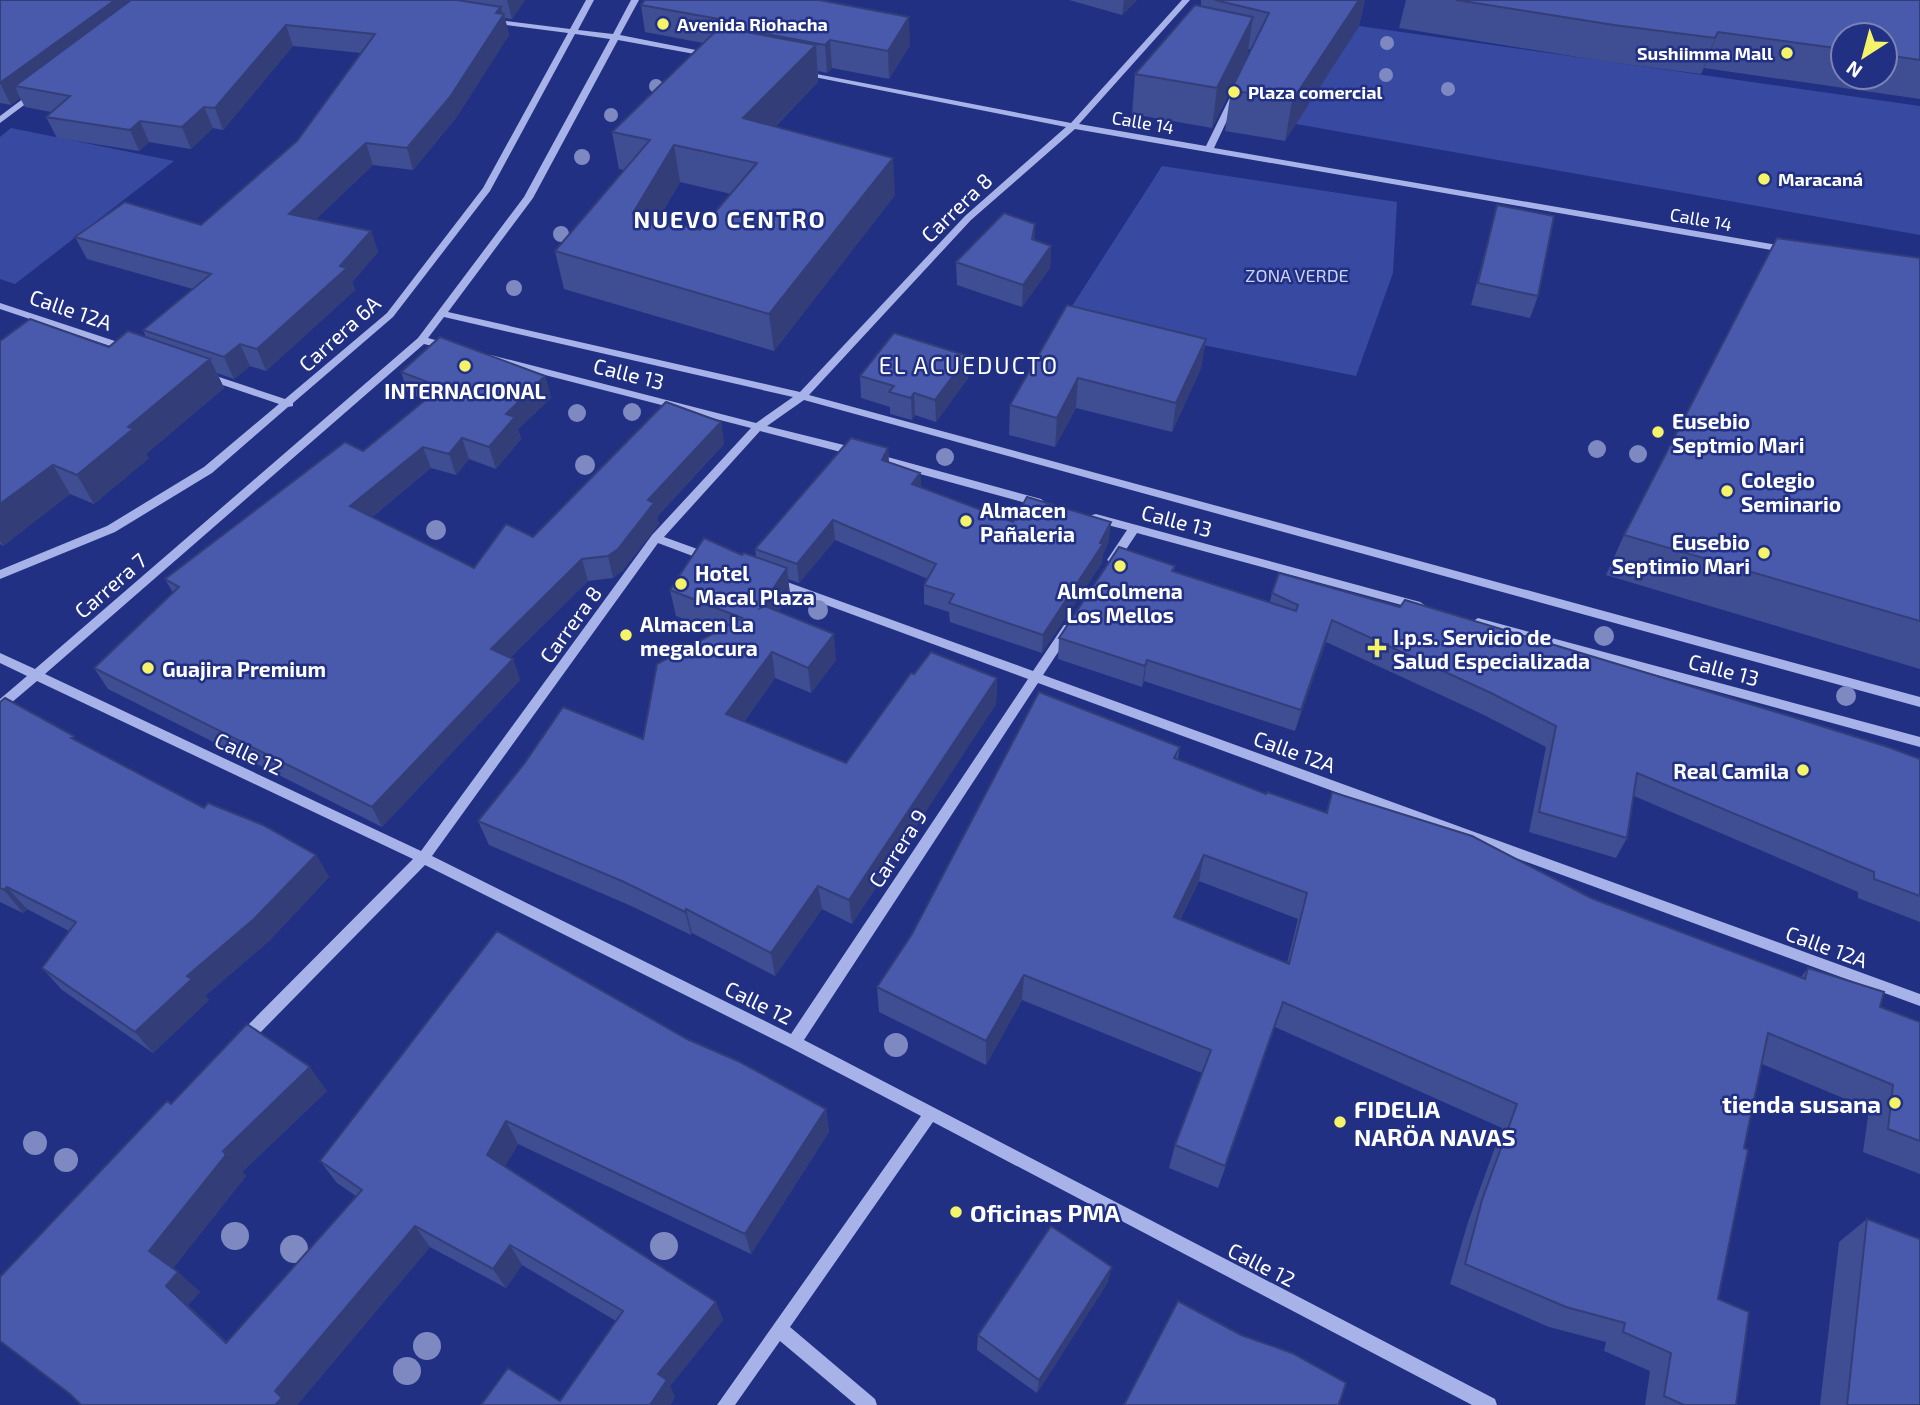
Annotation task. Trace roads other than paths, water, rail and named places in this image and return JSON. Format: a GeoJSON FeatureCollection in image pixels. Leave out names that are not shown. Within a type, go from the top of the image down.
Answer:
{"type":"FeatureCollection","features":[{"type":"Feature","properties":{"kind":"street","name":"Carrera 6A"},"geometry":{"type":"LineString","coordinates":[[0,575],[111,529],[208,470],[289,404],[390,315],[479,200],[590,0]]}},
{"type":"Feature","properties":{"kind":"street"},"geometry":{"type":"LineString","coordinates":[[445,314],[528,198],[635,0]]}},
{"type":"Feature","properties":{"kind":"street","name":"Carrera 8"},"geometry":{"type":"LineString","coordinates":[[236,1046],[423,858],[656,538],[759,426],[802,396],[968,218],[1073,125],[1163,34],[1186,0]]}},
{"type":"Feature","properties":{"kind":"street"},"geometry":{"type":"LineString","coordinates":[[480,19],[573,34],[617,37],[724,58]]}},
{"type":"Feature","properties":{"kind":"street","name":"Calle 14"},"geometry":{"type":"LineString","coordinates":[[792,71],[1073,125],[1797,251]]}},
{"type":"Feature","properties":{"kind":"street"},"geometry":{"type":"LineString","coordinates":[[0,120],[43,88]]}},
{"type":"Feature","properties":{"kind":"street"},"geometry":{"type":"LineString","coordinates":[[1209,149],[1238,90]]}},
{"type":"Feature","properties":{"kind":"street","name":"Calle 12A"},"geometry":{"type":"LineString","coordinates":[[0,306],[131,350]]}},
{"type":"Feature","properties":{"kind":"street","name":"Carrera 7"},"geometry":{"type":"LineString","coordinates":[[0,706],[422,340],[445,314]]}},
{"type":"Feature","properties":{"kind":"street","name":"Calle 13"},"geometry":{"type":"LineString","coordinates":[[445,314],[802,396],[1920,702]]}},
{"type":"Feature","properties":{"kind":"street"},"geometry":{"type":"LineString","coordinates":[[422,340],[463,351]]}},
{"type":"Feature","properties":{"kind":"street","name":"Calle 13"},"geometry":{"type":"LineString","coordinates":[[476,354],[759,426],[1054,507]]}},
{"type":"Feature","properties":{"kind":"street"},"geometry":{"type":"LineString","coordinates":[[197,372],[289,404]]}},
{"type":"Feature","properties":{"kind":"street","name":"Calle 13"},"geometry":{"type":"LineString","coordinates":[[1080,514],[1427,608]]}},
{"type":"Feature","properties":{"kind":"street"},"geometry":{"type":"LineString","coordinates":[[1104,574],[1134,529]]}},
{"type":"Feature","properties":{"kind":"street"},"geometry":{"type":"LineString","coordinates":[[656,538],[722,562]]}},
{"type":"Feature","properties":{"kind":"street","name":"Calle 12A"},"geometry":{"type":"LineString","coordinates":[[761,577],[1920,1000]]}},
{"type":"Feature","properties":{"kind":"street","name":"Calle 13"},"geometry":{"type":"LineString","coordinates":[[1467,619],[1920,742]]}},
{"type":"Feature","properties":{"kind":"street","name":"Carrera 9"},"geometry":{"type":"LineString","coordinates":[[794,1042],[1073,620]]}},
{"type":"Feature","properties":{"kind":"street","name":"Calle 12"},"geometry":{"type":"LineString","coordinates":[[0,658],[423,858],[794,1042],[1489,1405]]}},
{"type":"Feature","properties":{"kind":"street"},"geometry":{"type":"LineString","coordinates":[[725,1405],[930,1115]]}},
{"type":"Feature","properties":{"kind":"street"},"geometry":{"type":"LineString","coordinates":[[779,1330],[869,1405]]}},
{"type":"Feature","properties":{"kind":"place","name":"Avenida Riohacha"},"geometry":{"type":"Point","coordinates":[663,24]}},
{"type":"Feature","properties":{"kind":"place","name":"Sushiimma Mall"},"geometry":{"type":"Point","coordinates":[1787,53]}},
{"type":"Feature","properties":{"kind":"place","name":"Plaza comercial"},"geometry":{"type":"Point","coordinates":[1234,92]}},
{"type":"Feature","properties":{"kind":"place","name":"Maracaná"},"geometry":{"type":"Point","coordinates":[1764,179]}},
{"type":"Feature","properties":{"kind":"place","name":"INTERNACIONAL"},"geometry":{"type":"Point","coordinates":[465,366]}},
{"type":"Feature","properties":{"kind":"place","name":"Eusebio Septmio Mari"},"geometry":{"type":"Point","coordinates":[1658,432]}},
{"type":"Feature","properties":{"kind":"place","name":"Colegio Seminario"},"geometry":{"type":"Point","coordinates":[1727,491]}},
{"type":"Feature","properties":{"kind":"place","name":"Almacen Pañaleria"},"geometry":{"type":"Point","coordinates":[966,521]}},
{"type":"Feature","properties":{"kind":"place","name":"Eusebio Septimio Mari"},"geometry":{"type":"Point","coordinates":[1764,553]}},
{"type":"Feature","properties":{"kind":"place","name":"AlmColmena Los Mellos"},"geometry":{"type":"Point","coordinates":[1120,566]}},
{"type":"Feature","properties":{"kind":"place","name":"Hotel Macal Plaza"},"geometry":{"type":"Point","coordinates":[681,584]}},
{"type":"Feature","properties":{"kind":"place","name":"Almacen La megalocura"},"geometry":{"type":"Point","coordinates":[626,635]}},
{"type":"Feature","properties":{"kind":"place","name":"I.p.s. Servicio de Salud Especializada"},"geometry":{"type":"Point","coordinates":[1377,648]}},
{"type":"Feature","properties":{"kind":"place","name":"Guajira Premium"},"geometry":{"type":"Point","coordinates":[148,668]}},
{"type":"Feature","properties":{"kind":"place","name":"Real Camila"},"geometry":{"type":"Point","coordinates":[1803,770]}},
{"type":"Feature","properties":{"kind":"place","name":"tienda susana"},"geometry":{"type":"Point","coordinates":[1895,1103]}},
{"type":"Feature","properties":{"kind":"place","name":"FIDELIA NARÖA NAVAS"},"geometry":{"type":"Point","coordinates":[1340,1122]}},
{"type":"Feature","properties":{"kind":"place","name":"Oficinas PMA"},"geometry":{"type":"Point","coordinates":[956,1212]}},
{"type":"Feature","properties":{"kind":"district","name":"NUEVO CENTRO"},"geometry":{"type":"Point","coordinates":[730,219]}},
{"type":"Feature","properties":{"kind":"district","name":"EL ACUEDUCTO"},"geometry":{"type":"Point","coordinates":[969,365]}},
{"type":"Feature","properties":{"kind":"park label","name":"ZONA VERDE"},"geometry":{"type":"Point","coordinates":[1297,275]}}]}
